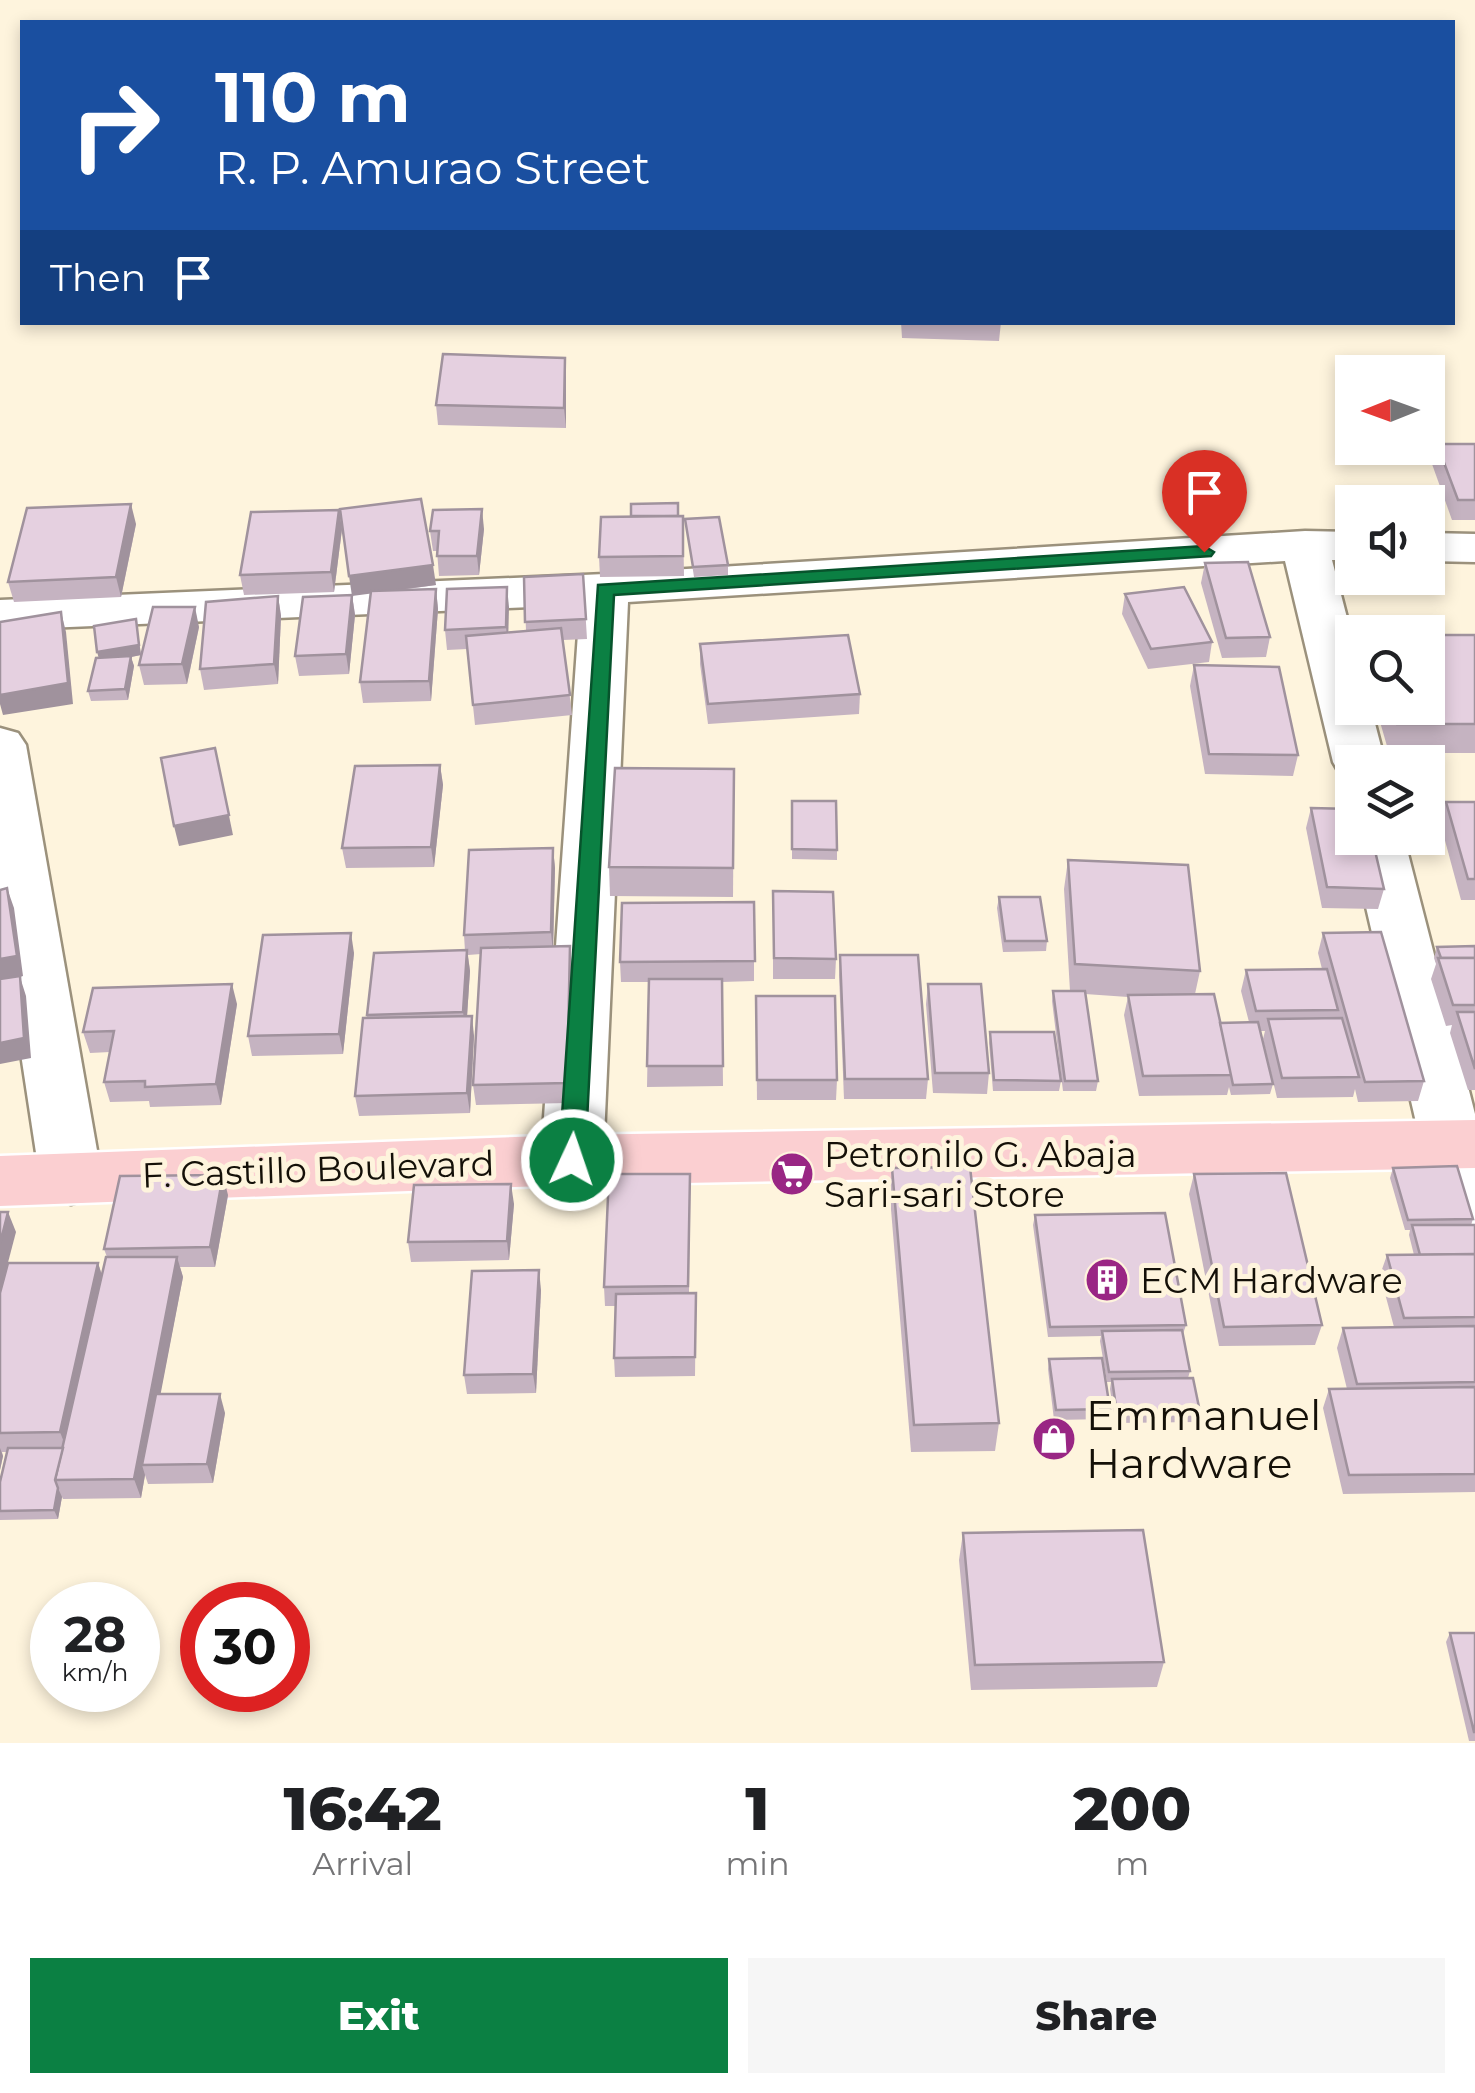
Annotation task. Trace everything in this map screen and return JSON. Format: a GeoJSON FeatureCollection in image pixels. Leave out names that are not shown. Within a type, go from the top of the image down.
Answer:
{"type":"FeatureCollection","features":[{"type":"Feature","properties":{"kind":"main road","name":"F. Castillo Boulevard"},"geometry":{"type":"LineString","coordinates":[[0,1181],[572,1160],[1464,1144]]}},
{"type":"Feature","properties":{"kind":"street"},"geometry":{"type":"LineString","coordinates":[[0,615],[605,589],[1329,545],[1357,745]]}},
{"type":"Feature","properties":{"kind":"street"},"geometry":{"type":"LineString","coordinates":[[1445,547],[1475,548]]}},
{"type":"Feature","properties":{"kind":"street"},"geometry":{"type":"LineString","coordinates":[[572,1160],[605,589]]}},
{"type":"Feature","properties":{"kind":"street"},"geometry":{"type":"LineString","coordinates":[[0,745],[71,1180]]}},
{"type":"Feature","properties":{"kind":"street"},"geometry":{"type":"LineString","coordinates":[[1382,855],[1464,1144],[1475,1200]]}},
{"type":"Feature","properties":{"kind":"building"},"geometry":{"type":"Polygon","coordinates":[[[443,354],[565,358],[564,408],[436,405],[443,354]]]}},
{"type":"Feature","properties":{"kind":"building"},"geometry":{"type":"Polygon","coordinates":[[[1445,444],[1475,444],[1475,500],[1458,500],[1445,465],[1445,444]]]}},
{"type":"Feature","properties":{"kind":"building"},"geometry":{"type":"Polygon","coordinates":[[[421,499],[433,565],[349,576],[340,509],[421,499]]]}},
{"type":"Feature","properties":{"kind":"building"},"geometry":{"type":"Polygon","coordinates":[[[678,503],[678,516],[631,516],[631,504],[678,503]]]}},
{"type":"Feature","properties":{"kind":"building"},"geometry":{"type":"Polygon","coordinates":[[[131,504],[116,577],[8,582],[27,508],[131,504]]]}},
{"type":"Feature","properties":{"kind":"building"},"geometry":{"type":"Polygon","coordinates":[[[482,509],[477,556],[437,556],[439,531],[430,531],[433,510],[482,509]]]}},
{"type":"Feature","properties":{"kind":"building"},"geometry":{"type":"Polygon","coordinates":[[[339,510],[331,572],[240,575],[251,512],[339,510]]]}},
{"type":"Feature","properties":{"kind":"building"},"geometry":{"type":"Polygon","coordinates":[[[683,516],[683,556],[599,557],[601,517],[683,516]]]}},
{"type":"Feature","properties":{"kind":"building"},"geometry":{"type":"Polygon","coordinates":[[[719,517],[728,565],[693,567],[685,519],[719,517]]]}},
{"type":"Feature","properties":{"kind":"building"},"geometry":{"type":"Polygon","coordinates":[[[1248,562],[1270,637],[1226,638],[1205,563],[1248,562]]]}},
{"type":"Feature","properties":{"kind":"building"},"geometry":{"type":"Polygon","coordinates":[[[583,574],[586,619],[525,622],[524,577],[583,574]]]}},
{"type":"Feature","properties":{"kind":"building"},"geometry":{"type":"Polygon","coordinates":[[[507,587],[506,627],[445,630],[447,589],[507,587]]]}},
{"type":"Feature","properties":{"kind":"building"},"geometry":{"type":"Polygon","coordinates":[[[1184,587],[1212,642],[1151,649],[1125,594],[1184,587]]]}},
{"type":"Feature","properties":{"kind":"building"},"geometry":{"type":"Polygon","coordinates":[[[436,589],[429,681],[360,682],[371,591],[436,589]]]}},
{"type":"Feature","properties":{"kind":"building"},"geometry":{"type":"Polygon","coordinates":[[[352,595],[346,654],[295,656],[303,597],[352,595]]]}},
{"type":"Feature","properties":{"kind":"building"},"geometry":{"type":"Polygon","coordinates":[[[278,596],[274,664],[200,669],[206,602],[278,596]]]}},
{"type":"Feature","properties":{"kind":"building"},"geometry":{"type":"Polygon","coordinates":[[[153,607],[195,607],[182,664],[139,665],[153,607]]]}},
{"type":"Feature","properties":{"kind":"building"},"geometry":{"type":"Polygon","coordinates":[[[61,612],[68,683],[0,695],[0,622],[61,612]]]}},
{"type":"Feature","properties":{"kind":"building"},"geometry":{"type":"Polygon","coordinates":[[[136,619],[139,645],[97,652],[94,626],[136,619]]]}},
{"type":"Feature","properties":{"kind":"building"},"geometry":{"type":"Polygon","coordinates":[[[561,628],[570,695],[473,705],[466,636],[561,628]]]}},
{"type":"Feature","properties":{"kind":"building"},"geometry":{"type":"Polygon","coordinates":[[[848,635],[860,694],[708,704],[700,644],[848,635]]]}},
{"type":"Feature","properties":{"kind":"building"},"geometry":{"type":"Polygon","coordinates":[[[1445,635],[1475,635],[1475,724],[1445,724],[1445,635]]]}},
{"type":"Feature","properties":{"kind":"building"},"geometry":{"type":"Polygon","coordinates":[[[131,656],[125,689],[88,691],[96,658],[131,656]]]}},
{"type":"Feature","properties":{"kind":"building"},"geometry":{"type":"Polygon","coordinates":[[[1194,665],[1279,667],[1298,755],[1209,754],[1194,665]]]}},
{"type":"Feature","properties":{"kind":"building"},"geometry":{"type":"Polygon","coordinates":[[[215,748],[229,815],[174,826],[161,758],[215,748]]]}},
{"type":"Feature","properties":{"kind":"building"},"geometry":{"type":"Polygon","coordinates":[[[440,765],[431,847],[342,848],[355,766],[440,765]]]}},
{"type":"Feature","properties":{"kind":"building"},"geometry":{"type":"Polygon","coordinates":[[[615,768],[734,769],[733,868],[609,867],[615,768]]]}},
{"type":"Feature","properties":{"kind":"building"},"geometry":{"type":"Polygon","coordinates":[[[792,801],[836,801],[837,850],[792,849],[792,801]]]}},
{"type":"Feature","properties":{"kind":"building"},"geometry":{"type":"Polygon","coordinates":[[[1446,802],[1475,802],[1475,879],[1468,879],[1446,802]]]}},
{"type":"Feature","properties":{"kind":"building"},"geometry":{"type":"Polygon","coordinates":[[[1311,808],[1335,809],[1335,855],[1376,855],[1384,889],[1327,887],[1311,808]]]}},
{"type":"Feature","properties":{"kind":"building"},"geometry":{"type":"Polygon","coordinates":[[[553,848],[551,932],[464,935],[469,850],[553,848]]]}},
{"type":"Feature","properties":{"kind":"building"},"geometry":{"type":"Polygon","coordinates":[[[1068,860],[1188,865],[1200,971],[1075,964],[1068,860]]]}},
{"type":"Feature","properties":{"kind":"building"},"geometry":{"type":"Polygon","coordinates":[[[7,888],[17,956],[0,959],[0,890],[7,888]]]}},
{"type":"Feature","properties":{"kind":"building"},"geometry":{"type":"Polygon","coordinates":[[[773,891],[833,892],[836,959],[774,958],[773,891]]]}},
{"type":"Feature","properties":{"kind":"building"},"geometry":{"type":"Polygon","coordinates":[[[999,897],[1040,897],[1047,941],[1005,941],[999,897]]]}},
{"type":"Feature","properties":{"kind":"building"},"geometry":{"type":"Polygon","coordinates":[[[754,902],[755,961],[620,962],[622,903],[754,902]]]}},
{"type":"Feature","properties":{"kind":"building"},"geometry":{"type":"Polygon","coordinates":[[[1381,932],[1424,1081],[1365,1082],[1323,933],[1381,932]]]}},
{"type":"Feature","properties":{"kind":"building"},"geometry":{"type":"Polygon","coordinates":[[[351,933],[339,1034],[248,1036],[263,935],[351,933]]]}},
{"type":"Feature","properties":{"kind":"building"},"geometry":{"type":"Polygon","coordinates":[[[570,946],[567,1083],[473,1085],[481,948],[570,946]]]}},
{"type":"Feature","properties":{"kind":"building"},"geometry":{"type":"Polygon","coordinates":[[[1475,946],[1475,958],[1441,958],[1437,947],[1475,946]]]}},
{"type":"Feature","properties":{"kind":"building"},"geometry":{"type":"Polygon","coordinates":[[[467,950],[463,1012],[367,1015],[374,953],[467,950]]]}},
{"type":"Feature","properties":{"kind":"building"},"geometry":{"type":"Polygon","coordinates":[[[840,955],[918,955],[928,1079],[845,1079],[840,955]]]}},
{"type":"Feature","properties":{"kind":"building"},"geometry":{"type":"Polygon","coordinates":[[[1438,958],[1475,958],[1475,1005],[1453,1005],[1438,958]]]}},
{"type":"Feature","properties":{"kind":"building"},"geometry":{"type":"Polygon","coordinates":[[[1327,969],[1338,1010],[1256,1011],[1246,970],[1327,969]]]}},
{"type":"Feature","properties":{"kind":"building"},"geometry":{"type":"Polygon","coordinates":[[[20,976],[24,1038],[0,1043],[0,979],[20,976]]]}},
{"type":"Feature","properties":{"kind":"building"},"geometry":{"type":"Polygon","coordinates":[[[649,979],[722,979],[723,1066],[647,1066],[649,979]]]}},
{"type":"Feature","properties":{"kind":"building"},"geometry":{"type":"Polygon","coordinates":[[[232,984],[216,1084],[145,1087],[145,1081],[104,1082],[114,1031],[83,1032],[93,988],[232,984]]]}},
{"type":"Feature","properties":{"kind":"building"},"geometry":{"type":"Polygon","coordinates":[[[928,984],[981,984],[989,1073],[935,1073],[928,984]]]}},
{"type":"Feature","properties":{"kind":"building"},"geometry":{"type":"Polygon","coordinates":[[[1053,991],[1085,991],[1098,1081],[1065,1081],[1053,991]]]}},
{"type":"Feature","properties":{"kind":"building"},"geometry":{"type":"Polygon","coordinates":[[[1214,994],[1232,1075],[1143,1076],[1128,995],[1214,994]]]}},
{"type":"Feature","properties":{"kind":"building"},"geometry":{"type":"Polygon","coordinates":[[[756,996],[835,996],[837,1080],[757,1080],[756,996]]]}},
{"type":"Feature","properties":{"kind":"building"},"geometry":{"type":"Polygon","coordinates":[[[1457,1012],[1475,1012],[1475,1069],[1457,1012]]]}},
{"type":"Feature","properties":{"kind":"building"},"geometry":{"type":"Polygon","coordinates":[[[472,1016],[467,1093],[355,1096],[363,1018],[472,1016]]]}},
{"type":"Feature","properties":{"kind":"building"},"geometry":{"type":"Polygon","coordinates":[[[1342,1018],[1359,1077],[1282,1078],[1268,1019],[1342,1018]]]}},
{"type":"Feature","properties":{"kind":"building"},"geometry":{"type":"Polygon","coordinates":[[[1258,1022],[1273,1084],[1233,1085],[1220,1023],[1258,1022]]]}},
{"type":"Feature","properties":{"kind":"building"},"geometry":{"type":"Polygon","coordinates":[[[990,1032],[1054,1032],[1061,1081],[994,1080],[990,1032]]]}},
{"type":"Feature","properties":{"kind":"building"},"geometry":{"type":"Polygon","coordinates":[[[1457,1166],[1473,1219],[1408,1220],[1393,1168],[1457,1166]]]}},
{"type":"Feature","properties":{"kind":"building"},"geometry":{"type":"Polygon","coordinates":[[[970,1167],[999,1423],[914,1425],[892,1168],[970,1167]]]}},
{"type":"Feature","properties":{"kind":"building"},"geometry":{"type":"Polygon","coordinates":[[[1286,1173],[1322,1325],[1224,1327],[1194,1174],[1286,1173]]]}},
{"type":"Feature","properties":{"kind":"building"},"geometry":{"type":"Polygon","coordinates":[[[609,1174],[690,1174],[688,1286],[604,1287],[609,1174]]]}},
{"type":"Feature","properties":{"kind":"building"},"geometry":{"type":"Polygon","coordinates":[[[223,1175],[210,1247],[104,1249],[120,1176],[223,1175]]]}},
{"type":"Feature","properties":{"kind":"building"},"geometry":{"type":"Polygon","coordinates":[[[511,1184],[507,1241],[408,1242],[414,1185],[511,1184]]]}},
{"type":"Feature","properties":{"kind":"building"},"geometry":{"type":"Polygon","coordinates":[[[0,1212],[8,1212],[0,1244],[0,1212]]]}},
{"type":"Feature","properties":{"kind":"building","name":"ECM Hardware"},"geometry":{"type":"Polygon","coordinates":[[[1165,1213],[1186,1325],[1050,1327],[1035,1215],[1165,1213]]]}},
{"type":"Feature","properties":{"kind":"building"},"geometry":{"type":"Polygon","coordinates":[[[1412,1225],[1475,1225],[1475,1254],[1420,1255],[1412,1225]]]}},
{"type":"Feature","properties":{"kind":"building"},"geometry":{"type":"Polygon","coordinates":[[[1475,1254],[1475,1317],[1404,1318],[1387,1255],[1475,1254]]]}},
{"type":"Feature","properties":{"kind":"building"},"geometry":{"type":"Polygon","coordinates":[[[106,1257],[177,1257],[134,1479],[55,1480],[106,1257]]]}},
{"type":"Feature","properties":{"kind":"building"},"geometry":{"type":"Polygon","coordinates":[[[8,1263],[98,1263],[60,1432],[0,1433],[0,1293],[8,1263]]]}},
{"type":"Feature","properties":{"kind":"building"},"geometry":{"type":"Polygon","coordinates":[[[539,1270],[533,1374],[464,1375],[472,1271],[539,1270]]]}},
{"type":"Feature","properties":{"kind":"building"},"geometry":{"type":"Polygon","coordinates":[[[696,1293],[695,1357],[614,1358],[616,1294],[696,1293]]]}},
{"type":"Feature","properties":{"kind":"building"},"geometry":{"type":"Polygon","coordinates":[[[1475,1326],[1475,1382],[1357,1384],[1343,1328],[1475,1326]]]}},
{"type":"Feature","properties":{"kind":"building"},"geometry":{"type":"Polygon","coordinates":[[[1182,1330],[1190,1371],[1109,1372],[1102,1331],[1182,1330]]]}},
{"type":"Feature","properties":{"kind":"building"},"geometry":{"type":"Polygon","coordinates":[[[1102,1358],[1110,1409],[1056,1410],[1049,1359],[1102,1358]]]}},
{"type":"Feature","properties":{"kind":"building"},"geometry":{"type":"Polygon","coordinates":[[[1193,1378],[1200,1412],[1117,1414],[1112,1379],[1193,1378]]]}},
{"type":"Feature","properties":{"kind":"building"},"geometry":{"type":"Polygon","coordinates":[[[1475,1387],[1475,1474],[1349,1475],[1329,1389],[1475,1387]]]}},
{"type":"Feature","properties":{"kind":"building"},"geometry":{"type":"Polygon","coordinates":[[[156,1394],[220,1394],[207,1464],[142,1465],[156,1394]]]}},
{"type":"Feature","properties":{"kind":"building"},"geometry":{"type":"Polygon","coordinates":[[[8,1448],[63,1448],[55,1480],[58,1488],[54,1510],[0,1511],[0,1482],[8,1448]]]}},
{"type":"Feature","properties":{"kind":"building"},"geometry":{"type":"Polygon","coordinates":[[[1143,1530],[1164,1662],[975,1665],[963,1533],[1143,1530]]]}},
{"type":"Feature","properties":{"kind":"building"},"geometry":{"type":"Polygon","coordinates":[[[1450,1633],[1475,1633],[1475,1732],[1474,1732],[1450,1633]]]}},
{"type":"Feature","properties":{"kind":"place","name":"Petronilo G. Abaja Sari-sari Store"},"geometry":{"type":"Point","coordinates":[792,1174]}},
{"type":"Feature","properties":{"kind":"place","name":"ECM Hardware"},"geometry":{"type":"Point","coordinates":[1107,1280]}},
{"type":"Feature","properties":{"kind":"place","name":"Emmanuel Hardware"},"geometry":{"type":"Point","coordinates":[1054,1439]}},
{"type":"Feature","properties":{"kind":"route"},"geometry":{"type":"LineString","coordinates":[[572,1160],[605,589],[1204,552]]}}]}
